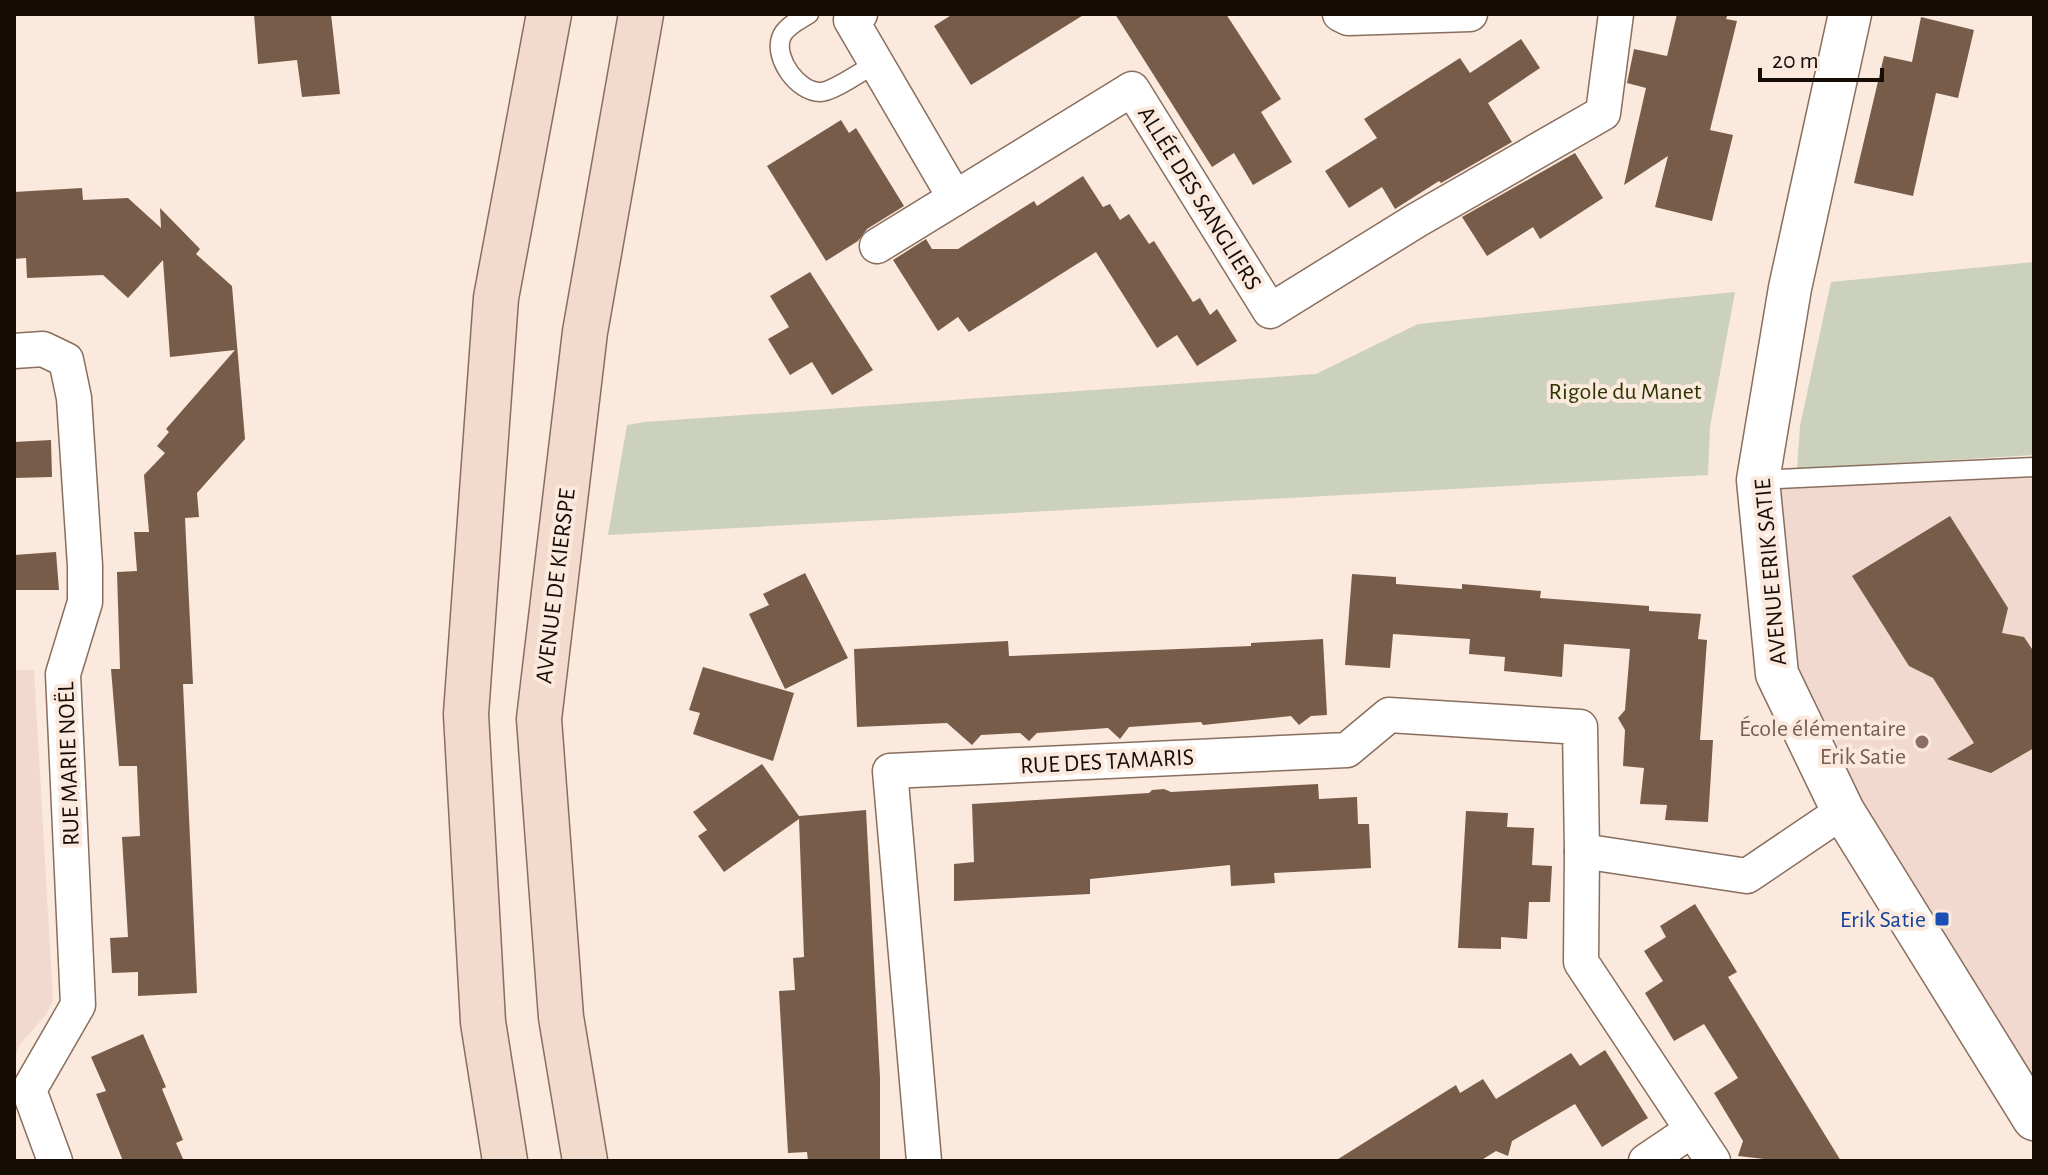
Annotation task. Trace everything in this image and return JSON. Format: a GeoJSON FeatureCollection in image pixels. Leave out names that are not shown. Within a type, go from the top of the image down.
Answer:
{"type":"FeatureCollection","features":[{"type":"Feature","properties":{"kind":"main road"},"geometry":{"type":"LineString","coordinates":[[505,1161],[483,1022],[466,714],[496,298],[549,14]]}},
{"type":"Feature","properties":{"kind":"main road","name":"AVENUE DE KIERSPE"},"geometry":{"type":"LineString","coordinates":[[585,1161],[561,1017],[539,719],[585,332],[641,14]]}},
{"type":"Feature","properties":{"kind":"street"},"geometry":{"type":"LineString","coordinates":[[1340,14],[1348,18],[1470,14]]}},
{"type":"Feature","properties":{"kind":"street","name":"ALLÉE DES SANGLIERS"},"geometry":{"type":"LineString","coordinates":[[877,246],[1132,89],[1270,311],[1417,220],[1603,113],[1616,14]]}},
{"type":"Feature","properties":{"kind":"street","name":"AVENUE ERIK SATIE"},"geometry":{"type":"LineString","coordinates":[[1850,14],[1790,288],[1758,480],[1777,674],[1843,811],[2034,1119]]}},
{"type":"Feature","properties":{"kind":"street"},"geometry":{"type":"LineString","coordinates":[[852,16],[875,64],[955,198]]}},
{"type":"Feature","properties":{"kind":"street","name":"RUE MARIE NOËL"},"geometry":{"type":"LineString","coordinates":[[14,351],[43,349],[66,360],[74,398],[85,566],[85,602],[63,674],[78,1005],[29,1090],[55,1161]]}},
{"type":"Feature","properties":{"kind":"street","name":"RUE DES TAMARIS"},"geometry":{"type":"LineString","coordinates":[[924,1161],[890,771],[1347,750],[1389,715],[1580,727],[1581,962],[1713,1161]]}},
{"type":"Feature","properties":{"kind":"street"},"geometry":{"type":"LineString","coordinates":[[1582,851],[1747,876],[1843,811]]}},
{"type":"Feature","properties":{"kind":"street"},"geometry":{"type":"LineString","coordinates":[[1646,1161],[1692,1130]]}},
{"type":"Feature","properties":{"kind":"lane"},"geometry":{"type":"LineString","coordinates":[[809,14],[788,28],[781,39],[782,57],[795,81],[809,90],[824,92],[875,64]]}},
{"type":"Feature","properties":{"kind":"lane"},"geometry":{"type":"LineString","coordinates":[[1758,480],[2034,467]]}},
{"type":"Feature","properties":{"kind":"shaded area","name":"École élémentaire Erik Satie"},"geometry":{"type":"Polygon","coordinates":[[[2034,467],[2034,1119],[1777,674],[1758,480],[2034,467]]]}},
{"type":"Feature","properties":{"kind":"shaded area"},"geometry":{"type":"Polygon","coordinates":[[[14,670],[34,670],[53,1001],[45,1016],[20,1044],[14,1060],[14,670]]]}},
{"type":"Feature","properties":{"kind":"green space"},"geometry":{"type":"Polygon","coordinates":[[[2034,262],[2034,455],[1797,469],[1800,426],[1831,282],[2034,262]]]}},
{"type":"Feature","properties":{"kind":"green space","name":"Rigole du Manet"},"geometry":{"type":"Polygon","coordinates":[[[1735,292],[1710,427],[1708,475],[608,535],[627,425],[1316,374],[1418,324],[1735,292]]]}},
{"type":"Feature","properties":{"kind":"building"},"geometry":{"type":"Polygon","coordinates":[[[254,14],[331,14],[340,94],[302,97],[297,60],[258,64],[254,14]]]}},
{"type":"Feature","properties":{"kind":"building"},"geometry":{"type":"Polygon","coordinates":[[[953,14],[1085,14],[971,85],[934,26],[953,14]]]}},
{"type":"Feature","properties":{"kind":"building"},"geometry":{"type":"Polygon","coordinates":[[[1115,14],[1226,14],[1281,99],[1261,112],[1292,162],[1253,185],[1234,153],[1212,167],[1115,14]]]}},
{"type":"Feature","properties":{"kind":"building"},"geometry":{"type":"Polygon","coordinates":[[[1677,14],[1728,14],[1726,19],[1737,21],[1710,130],[1733,135],[1712,221],[1655,207],[1668,156],[1624,185],[1646,88],[1627,83],[1634,49],[1667,56],[1677,14]]]}},
{"type":"Feature","properties":{"kind":"building"},"geometry":{"type":"Polygon","coordinates":[[[1921,17],[1974,30],[1958,98],[1936,93],[1913,196],[1854,183],[1884,56],[1912,62],[1921,17]]]}},
{"type":"Feature","properties":{"kind":"building"},"geometry":{"type":"Polygon","coordinates":[[[1521,39],[1540,68],[1488,103],[1512,142],[1441,183],[1439,181],[1395,209],[1382,187],[1349,208],[1325,171],[1377,138],[1364,119],[1460,58],[1470,73],[1521,39]]]}},
{"type":"Feature","properties":{"kind":"building"},"geometry":{"type":"Polygon","coordinates":[[[841,120],[849,133],[856,128],[904,206],[867,229],[858,241],[826,261],[767,166],[841,120]]]}},
{"type":"Feature","properties":{"kind":"building"},"geometry":{"type":"Polygon","coordinates":[[[1575,153],[1603,198],[1540,239],[1533,227],[1487,256],[1462,217],[1575,153]]]}},
{"type":"Feature","properties":{"kind":"building"},"geometry":{"type":"Polygon","coordinates":[[[1083,176],[1103,207],[1110,204],[1120,220],[1129,214],[1149,244],[1154,241],[1193,302],[1200,298],[1210,315],[1217,309],[1237,341],[1197,366],[1177,335],[1157,348],[1096,252],[969,332],[958,317],[938,331],[893,260],[926,239],[932,249],[958,249],[1034,201],[1037,206],[1083,176]]]}},
{"type":"Feature","properties":{"kind":"building"},"geometry":{"type":"Polygon","coordinates":[[[82,188],[83,200],[128,198],[161,228],[160,208],[200,249],[196,254],[232,286],[245,439],[197,493],[199,517],[185,518],[193,684],[183,684],[197,993],[138,996],[138,972],[112,973],[110,938],[128,937],[122,837],[140,836],[137,766],[119,766],[111,669],[120,669],[117,572],[137,571],[134,532],[149,532],[144,475],[165,453],[157,446],[169,432],[166,429],[235,350],[170,357],[163,260],[128,298],[103,275],[27,278],[26,258],[14,259],[14,192],[82,188]]]}},
{"type":"Feature","properties":{"kind":"building"},"geometry":{"type":"Polygon","coordinates":[[[810,272],[873,370],[832,395],[812,362],[790,375],[768,339],[789,327],[770,296],[810,272]]]}},
{"type":"Feature","properties":{"kind":"building"},"geometry":{"type":"Polygon","coordinates":[[[51,440],[52,477],[14,478],[14,442],[51,440]]]}},
{"type":"Feature","properties":{"kind":"building"},"geometry":{"type":"Polygon","coordinates":[[[1950,516],[2008,608],[2002,633],[2024,637],[2034,652],[2034,748],[1991,773],[1947,759],[1974,743],[1933,678],[1909,666],[1852,576],[1950,516]]]}},
{"type":"Feature","properties":{"kind":"building"},"geometry":{"type":"Polygon","coordinates":[[[56,552],[59,590],[14,590],[14,555],[56,552]]]}},
{"type":"Feature","properties":{"kind":"building"},"geometry":{"type":"Polygon","coordinates":[[[805,573],[848,658],[785,689],[749,614],[769,605],[763,594],[805,573]]]}},
{"type":"Feature","properties":{"kind":"building"},"geometry":{"type":"Polygon","coordinates":[[[1352,574],[1396,577],[1396,584],[1462,589],[1462,584],[1541,591],[1540,598],[1649,606],[1649,611],[1701,614],[1698,639],[1707,640],[1700,740],[1713,740],[1708,822],[1665,820],[1667,805],[1640,804],[1644,768],[1623,766],[1625,730],[1618,718],[1625,710],[1630,649],[1564,644],[1562,677],[1504,671],[1505,657],[1469,654],[1470,639],[1393,634],[1390,668],[1345,665],[1352,574]]]}},
{"type":"Feature","properties":{"kind":"building"},"geometry":{"type":"Polygon","coordinates":[[[1323,639],[1327,715],[1311,716],[1299,725],[1291,716],[1203,725],[1201,722],[1129,727],[1120,739],[1108,728],[1037,733],[1029,741],[1020,733],[981,735],[972,745],[947,723],[857,727],[854,649],[1008,641],[1009,656],[1251,646],[1251,643],[1323,639]]]}},
{"type":"Feature","properties":{"kind":"building"},"geometry":{"type":"Polygon","coordinates":[[[703,667],[794,693],[773,761],[693,734],[700,713],[689,710],[703,667]]]}},
{"type":"Feature","properties":{"kind":"building"},"geometry":{"type":"Polygon","coordinates":[[[762,764],[799,816],[866,810],[880,1078],[880,1161],[808,1161],[807,1152],[788,1153],[779,991],[795,990],[793,958],[804,957],[799,819],[724,872],[698,836],[707,830],[693,812],[762,764]]]}},
{"type":"Feature","properties":{"kind":"building"},"geometry":{"type":"Polygon","coordinates":[[[1318,784],[1319,799],[1357,797],[1358,824],[1369,824],[1371,868],[1274,873],[1275,883],[1231,886],[1230,865],[1090,879],[1090,894],[954,901],[954,864],[974,862],[972,804],[1149,793],[1164,789],[1171,792],[1318,784]]]}},
{"type":"Feature","properties":{"kind":"building"},"geometry":{"type":"Polygon","coordinates":[[[1466,811],[1508,813],[1507,827],[1534,828],[1532,865],[1552,866],[1550,902],[1529,902],[1527,939],[1501,937],[1501,949],[1458,948],[1466,811]]]}},
{"type":"Feature","properties":{"kind":"building"},"geometry":{"type":"Polygon","coordinates":[[[1695,904],[1737,972],[1728,977],[1841,1161],[1782,1161],[1738,1156],[1743,1141],[1714,1093],[1738,1078],[1704,1024],[1674,1041],[1645,993],[1663,981],[1644,951],[1666,937],[1660,926],[1695,904]]]}},
{"type":"Feature","properties":{"kind":"building"},"geometry":{"type":"Polygon","coordinates":[[[143,1034],[166,1087],[162,1089],[183,1140],[176,1143],[184,1161],[123,1161],[96,1094],[106,1091],[91,1057],[143,1034]]]}},
{"type":"Feature","properties":{"kind":"building"},"geometry":{"type":"Polygon","coordinates":[[[1605,1050],[1648,1118],[1602,1147],[1575,1104],[1512,1141],[1508,1156],[1496,1151],[1480,1161],[1335,1161],[1456,1085],[1460,1093],[1483,1079],[1496,1099],[1571,1053],[1580,1066],[1605,1050]]]}},
{"type":"Feature","properties":{"kind":"place","name":"École élémentaire Erik Satie"},"geometry":{"type":"Point","coordinates":[1922,742]}},
{"type":"Feature","properties":{"kind":"place","name":"Erik Satie"},"geometry":{"type":"Point","coordinates":[1942,919]}}]}
